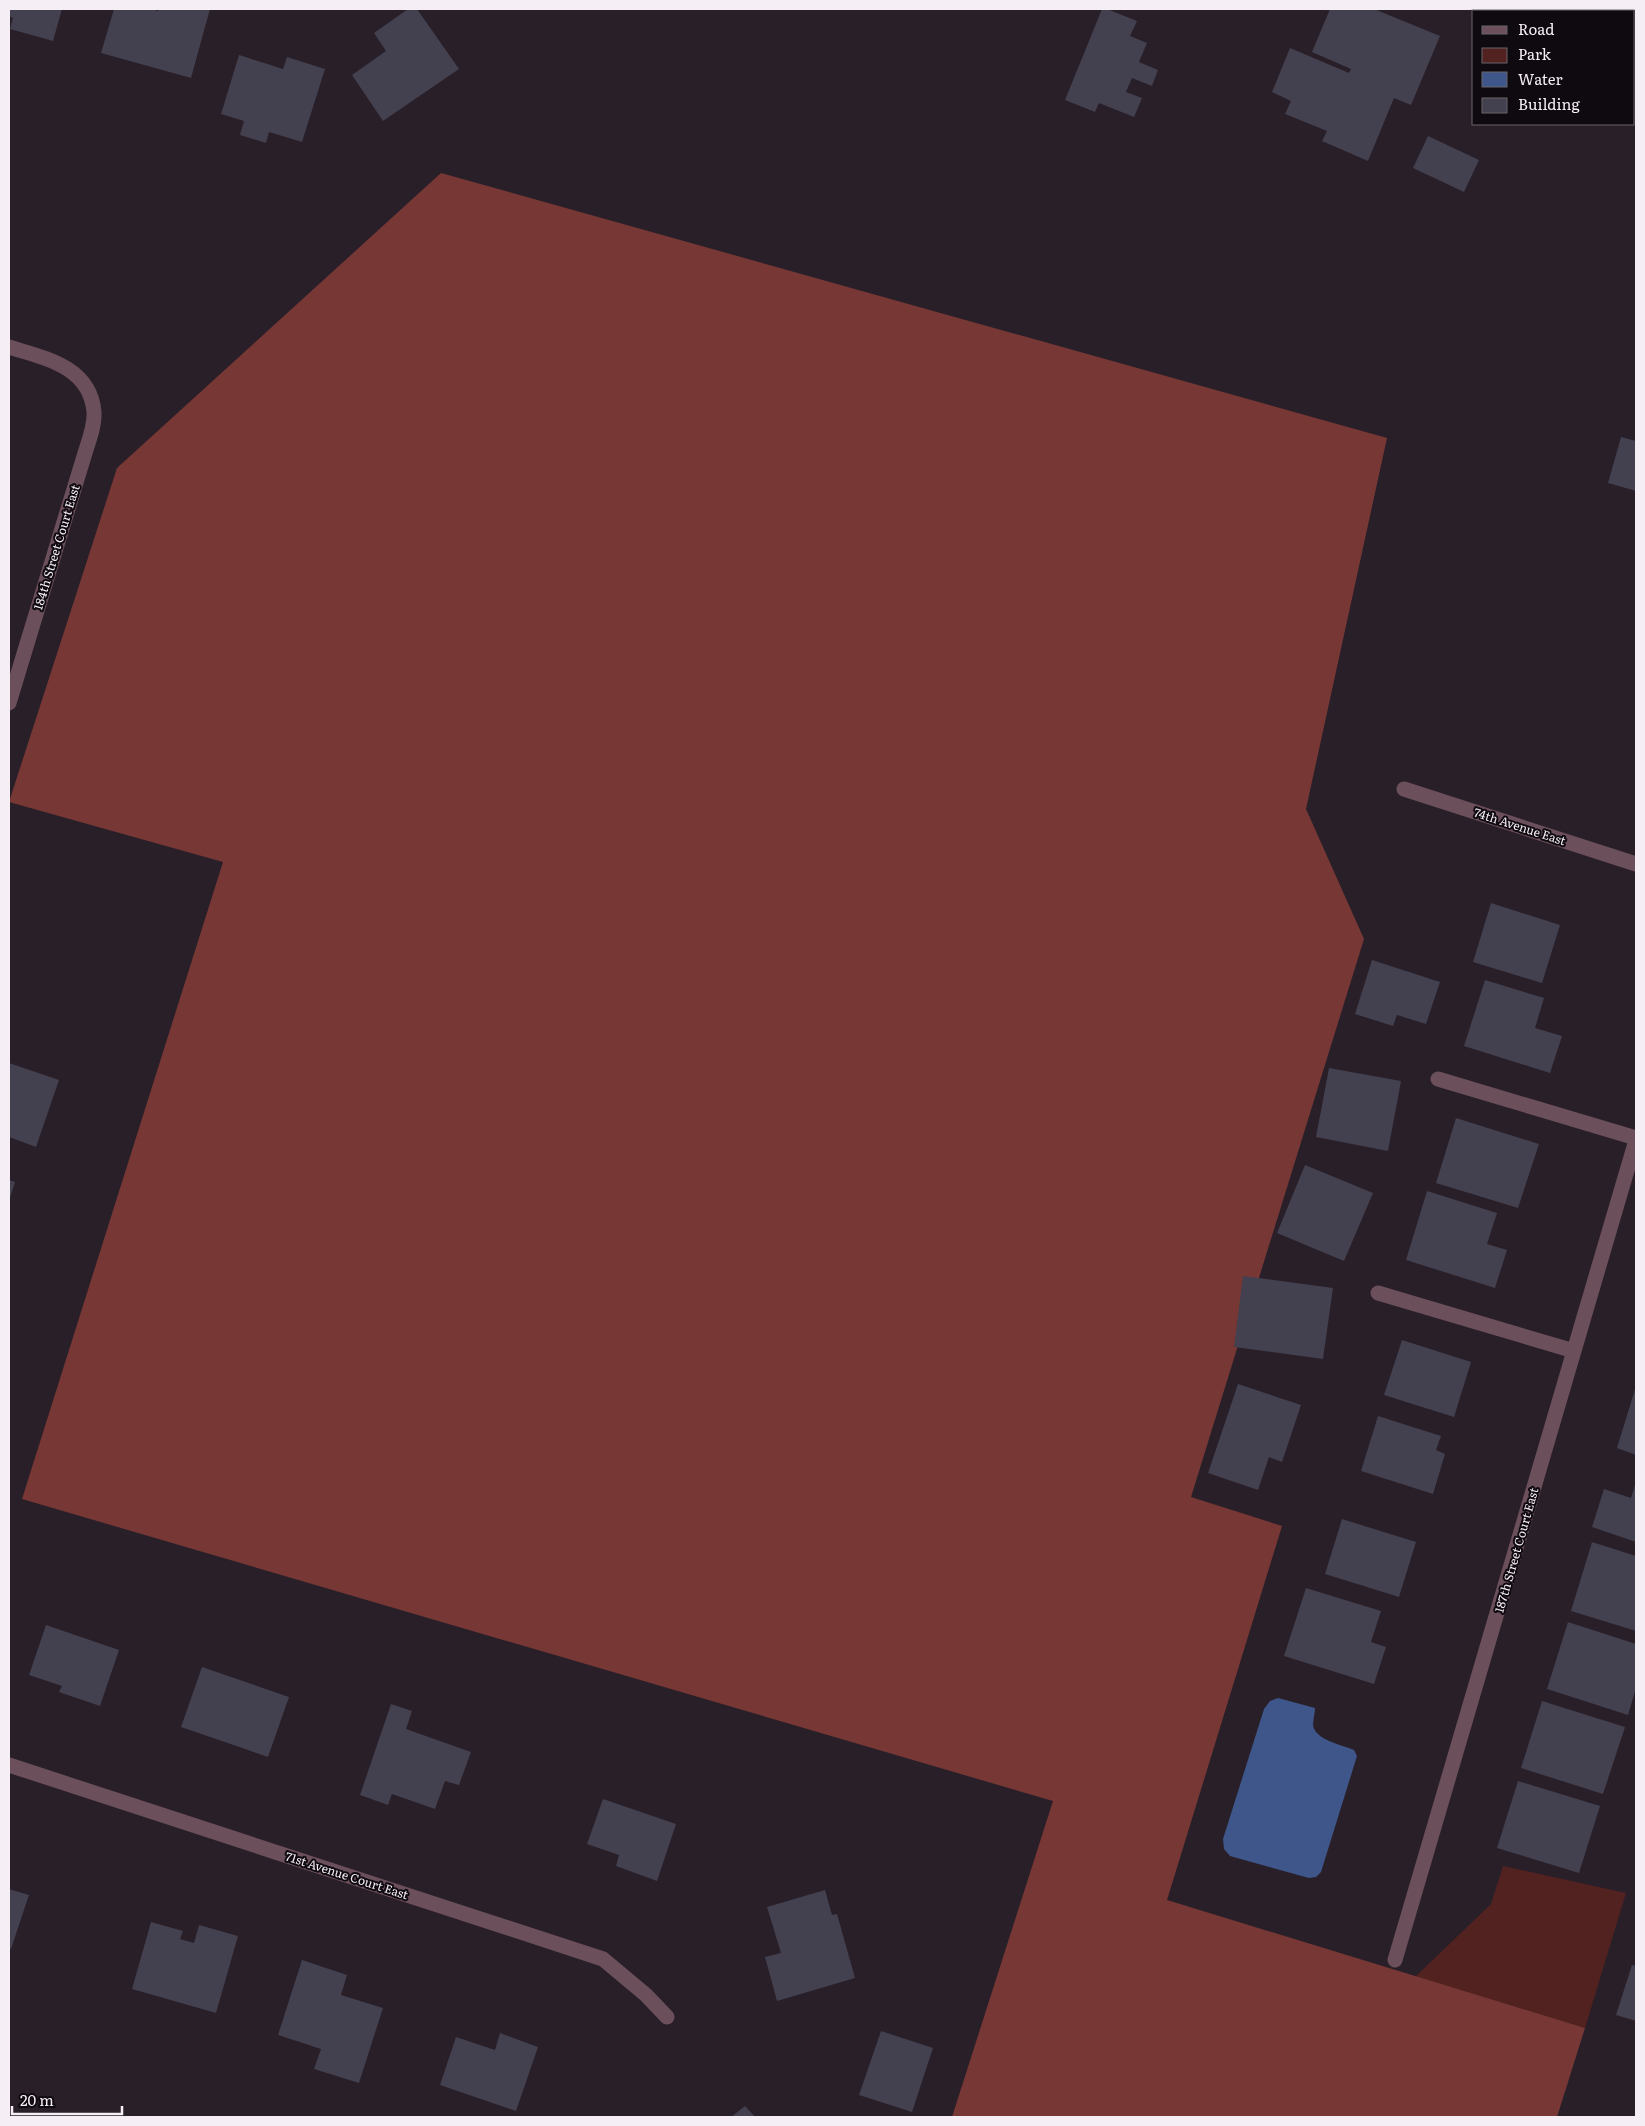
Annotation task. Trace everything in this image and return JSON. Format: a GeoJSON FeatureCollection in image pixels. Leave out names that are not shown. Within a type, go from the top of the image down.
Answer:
{"type":"FeatureCollection","features":[{"type":"Feature","properties":{"kind":"street","name":"184th Street Court East"},"geometry":{"type":"LineString","coordinates":[[9,346],[60,363],[75,374],[88,390],[94,412],[92,427],[9,703]]}},
{"type":"Feature","properties":{"kind":"street","name":"74th Avenue East"},"geometry":{"type":"LineString","coordinates":[[1404,789],[1636,864]]}},
{"type":"Feature","properties":{"kind":"street"},"geometry":{"type":"LineString","coordinates":[[1438,1079],[1636,1139]]}},
{"type":"Feature","properties":{"kind":"street","name":"187th Street Court East"},"geometry":{"type":"LineString","coordinates":[[1395,1960],[1636,1139]]}},
{"type":"Feature","properties":{"kind":"street"},"geometry":{"type":"LineString","coordinates":[[1378,1293],[1574,1351]]}},
{"type":"Feature","properties":{"kind":"street","name":"71st Avenue Court East"},"geometry":{"type":"LineString","coordinates":[[9,1765],[603,1959],[646,1994],[667,2017]]}},
{"type":"Feature","properties":{"kind":"green space"},"geometry":{"type":"Polygon","coordinates":[[[1503,1866],[1626,1893],[1585,2028],[1415,1977],[1491,1904],[1503,1866]]]}},
{"type":"Feature","properties":{"kind":"shaded area"},"geometry":{"type":"Polygon","coordinates":[[[441,173],[1387,438],[1306,809],[1364,939],[1191,1497],[1282,1526],[1167,1900],[1585,2028],[1557,2117],[952,2117],[1053,1801],[22,1499],[223,862],[9,802],[117,468],[441,173]]]}},
{"type":"Feature","properties":{"kind":"water"},"geometry":{"type":"Polygon","coordinates":[[[1278,1698],[1315,1708],[1313,1725],[1319,1735],[1354,1750],[1357,1756],[1321,1872],[1316,1877],[1309,1878],[1230,1856],[1224,1849],[1223,1839],[1264,1709],[1270,1701],[1278,1698]]]}},
{"type":"Feature","properties":{"kind":"building"},"geometry":{"type":"Polygon","coordinates":[[[9,9],[62,9],[53,41],[10,29],[13,18],[9,16],[9,9]]]}},
{"type":"Feature","properties":{"kind":"building"},"geometry":{"type":"Polygon","coordinates":[[[114,9],[151,9],[158,11],[159,9],[210,9],[191,78],[101,53],[114,9]]]}},
{"type":"Feature","properties":{"kind":"building"},"geometry":{"type":"Polygon","coordinates":[[[408,9],[417,9],[459,69],[383,121],[352,75],[386,51],[374,33],[408,9]]]}},
{"type":"Feature","properties":{"kind":"building"},"geometry":{"type":"Polygon","coordinates":[[[1102,9],[1107,9],[1137,21],[1130,36],[1147,43],[1139,62],[1158,70],[1152,86],[1132,78],[1126,92],[1142,98],[1134,117],[1099,103],[1095,112],[1065,100],[1102,9]]]}},
{"type":"Feature","properties":{"kind":"building"},"geometry":{"type":"Polygon","coordinates":[[[1330,9],[1374,9],[1440,36],[1411,105],[1394,98],[1368,161],[1322,141],[1327,131],[1285,114],[1291,101],[1272,92],[1290,48],[1349,73],[1351,69],[1312,52],[1330,9]]]}},
{"type":"Feature","properties":{"kind":"building"},"geometry":{"type":"Polygon","coordinates":[[[239,55],[283,69],[287,57],[325,69],[302,142],[269,132],[266,143],[240,135],[244,121],[221,114],[239,55]]]}},
{"type":"Feature","properties":{"kind":"building"},"geometry":{"type":"Polygon","coordinates":[[[1428,136],[1479,160],[1464,192],[1413,168],[1428,136]]]}},
{"type":"Feature","properties":{"kind":"building"},"geometry":{"type":"Polygon","coordinates":[[[1621,437],[1636,441],[1636,491],[1608,483],[1621,437]]]}},
{"type":"Feature","properties":{"kind":"building"},"geometry":{"type":"Polygon","coordinates":[[[1491,903],[1560,925],[1542,983],[1473,962],[1491,903]]]}},
{"type":"Feature","properties":{"kind":"building"},"geometry":{"type":"Polygon","coordinates":[[[1372,960],[1440,982],[1426,1024],[1397,1015],[1393,1026],[1355,1014],[1372,960]]]}},
{"type":"Feature","properties":{"kind":"building"},"geometry":{"type":"Polygon","coordinates":[[[1485,980],[1544,998],[1535,1028],[1562,1036],[1550,1073],[1464,1046],[1485,980]]]}},
{"type":"Feature","properties":{"kind":"building"},"geometry":{"type":"Polygon","coordinates":[[[9,1063],[59,1080],[36,1147],[9,1137],[9,1063]]]}},
{"type":"Feature","properties":{"kind":"building"},"geometry":{"type":"Polygon","coordinates":[[[1329,1068],[1401,1081],[1388,1151],[1316,1137],[1329,1068]]]}},
{"type":"Feature","properties":{"kind":"building"},"geometry":{"type":"Polygon","coordinates":[[[1456,1118],[1539,1144],[1518,1208],[1436,1183],[1456,1118]]]}},
{"type":"Feature","properties":{"kind":"building"},"geometry":{"type":"Polygon","coordinates":[[[1305,1165],[1373,1193],[1344,1261],[1277,1233],[1305,1165]]]}},
{"type":"Feature","properties":{"kind":"building"},"geometry":{"type":"Polygon","coordinates":[[[9,1180],[15,1182],[9,1201],[9,1180]]]}},
{"type":"Feature","properties":{"kind":"building"},"geometry":{"type":"Polygon","coordinates":[[[1427,1191],[1497,1213],[1487,1244],[1507,1250],[1495,1288],[1406,1260],[1427,1191]]]}},
{"type":"Feature","properties":{"kind":"building"},"geometry":{"type":"Polygon","coordinates":[[[1243,1276],[1333,1288],[1323,1359],[1234,1347],[1243,1276]]]}},
{"type":"Feature","properties":{"kind":"building"},"geometry":{"type":"Polygon","coordinates":[[[1402,1340],[1471,1362],[1454,1417],[1384,1395],[1402,1340]]]}},
{"type":"Feature","properties":{"kind":"building"},"geometry":{"type":"Polygon","coordinates":[[[1238,1384],[1301,1405],[1282,1462],[1269,1457],[1258,1490],[1208,1473],[1238,1384]]]}},
{"type":"Feature","properties":{"kind":"building"},"geometry":{"type":"Polygon","coordinates":[[[1636,1386],[1636,1455],[1617,1448],[1636,1386]]]}},
{"type":"Feature","properties":{"kind":"building"},"geometry":{"type":"Polygon","coordinates":[[[1378,1416],[1441,1436],[1436,1450],[1445,1454],[1433,1494],[1361,1471],[1378,1416]]]}},
{"type":"Feature","properties":{"kind":"building"},"geometry":{"type":"Polygon","coordinates":[[[1636,1482],[1636,1542],[1592,1527],[1604,1489],[1631,1498],[1636,1482]]]}},
{"type":"Feature","properties":{"kind":"building"},"geometry":{"type":"Polygon","coordinates":[[[1342,1519],[1416,1542],[1399,1597],[1325,1574],[1342,1519]]]}},
{"type":"Feature","properties":{"kind":"building"},"geometry":{"type":"Polygon","coordinates":[[[1592,1542],[1636,1556],[1636,1631],[1571,1611],[1592,1542]]]}},
{"type":"Feature","properties":{"kind":"building"},"geometry":{"type":"Polygon","coordinates":[[[1306,1588],[1381,1611],[1371,1642],[1386,1647],[1374,1684],[1284,1656],[1306,1588]]]}},
{"type":"Feature","properties":{"kind":"building"},"geometry":{"type":"Polygon","coordinates":[[[1568,1622],[1636,1644],[1636,1688],[1628,1715],[1547,1689],[1568,1622]]]}},
{"type":"Feature","properties":{"kind":"building"},"geometry":{"type":"Polygon","coordinates":[[[46,1625],[119,1650],[100,1706],[59,1692],[62,1686],[29,1675],[46,1625]]]}},
{"type":"Feature","properties":{"kind":"building"},"geometry":{"type":"Polygon","coordinates":[[[202,1667],[289,1697],[268,1757],[181,1727],[202,1667]]]}},
{"type":"Feature","properties":{"kind":"building"},"geometry":{"type":"Polygon","coordinates":[[[1542,1701],[1625,1727],[1603,1794],[1521,1768],[1542,1701]]]}},
{"type":"Feature","properties":{"kind":"building"},"geometry":{"type":"Polygon","coordinates":[[[391,1704],[412,1711],[406,1729],[471,1752],[459,1785],[445,1781],[435,1809],[392,1794],[388,1805],[360,1795],[391,1704]]]}},
{"type":"Feature","properties":{"kind":"building"},"geometry":{"type":"Polygon","coordinates":[[[1518,1781],[1600,1806],[1579,1873],[1497,1848],[1518,1781]]]}},
{"type":"Feature","properties":{"kind":"building"},"geometry":{"type":"Polygon","coordinates":[[[603,1799],[676,1824],[657,1881],[616,1866],[619,1855],[587,1844],[603,1799]]]}},
{"type":"Feature","properties":{"kind":"building"},"geometry":{"type":"Polygon","coordinates":[[[9,1889],[29,1895],[11,1949],[9,1948],[9,1889]]]}},
{"type":"Feature","properties":{"kind":"building"},"geometry":{"type":"Polygon","coordinates":[[[825,1890],[832,1915],[837,1914],[855,1978],[777,2001],[765,1957],[781,1953],[767,1907],[825,1890]]]}},
{"type":"Feature","properties":{"kind":"building"},"geometry":{"type":"Polygon","coordinates":[[[151,1922],[183,1931],[180,1939],[194,1943],[199,1925],[238,1936],[216,2013],[132,1989],[151,1922]]]}},
{"type":"Feature","properties":{"kind":"building"},"geometry":{"type":"Polygon","coordinates":[[[302,1960],[347,1975],[341,1995],[383,2008],[359,2083],[314,2069],[321,2049],[278,2035],[302,1960]]]}},
{"type":"Feature","properties":{"kind":"building"},"geometry":{"type":"Polygon","coordinates":[[[1632,1965],[1636,1966],[1636,2021],[1616,2015],[1632,1965]]]}},
{"type":"Feature","properties":{"kind":"building"},"geometry":{"type":"Polygon","coordinates":[[[881,2031],[933,2048],[912,2112],[859,2095],[881,2031]]]}},
{"type":"Feature","properties":{"kind":"building"},"geometry":{"type":"Polygon","coordinates":[[[500,2033],[538,2047],[516,2111],[440,2085],[456,2037],[495,2050],[500,2033]]]}},
{"type":"Feature","properties":{"kind":"building"},"geometry":{"type":"Polygon","coordinates":[[[745,2106],[755,2117],[731,2117],[745,2106]]]}}]}
